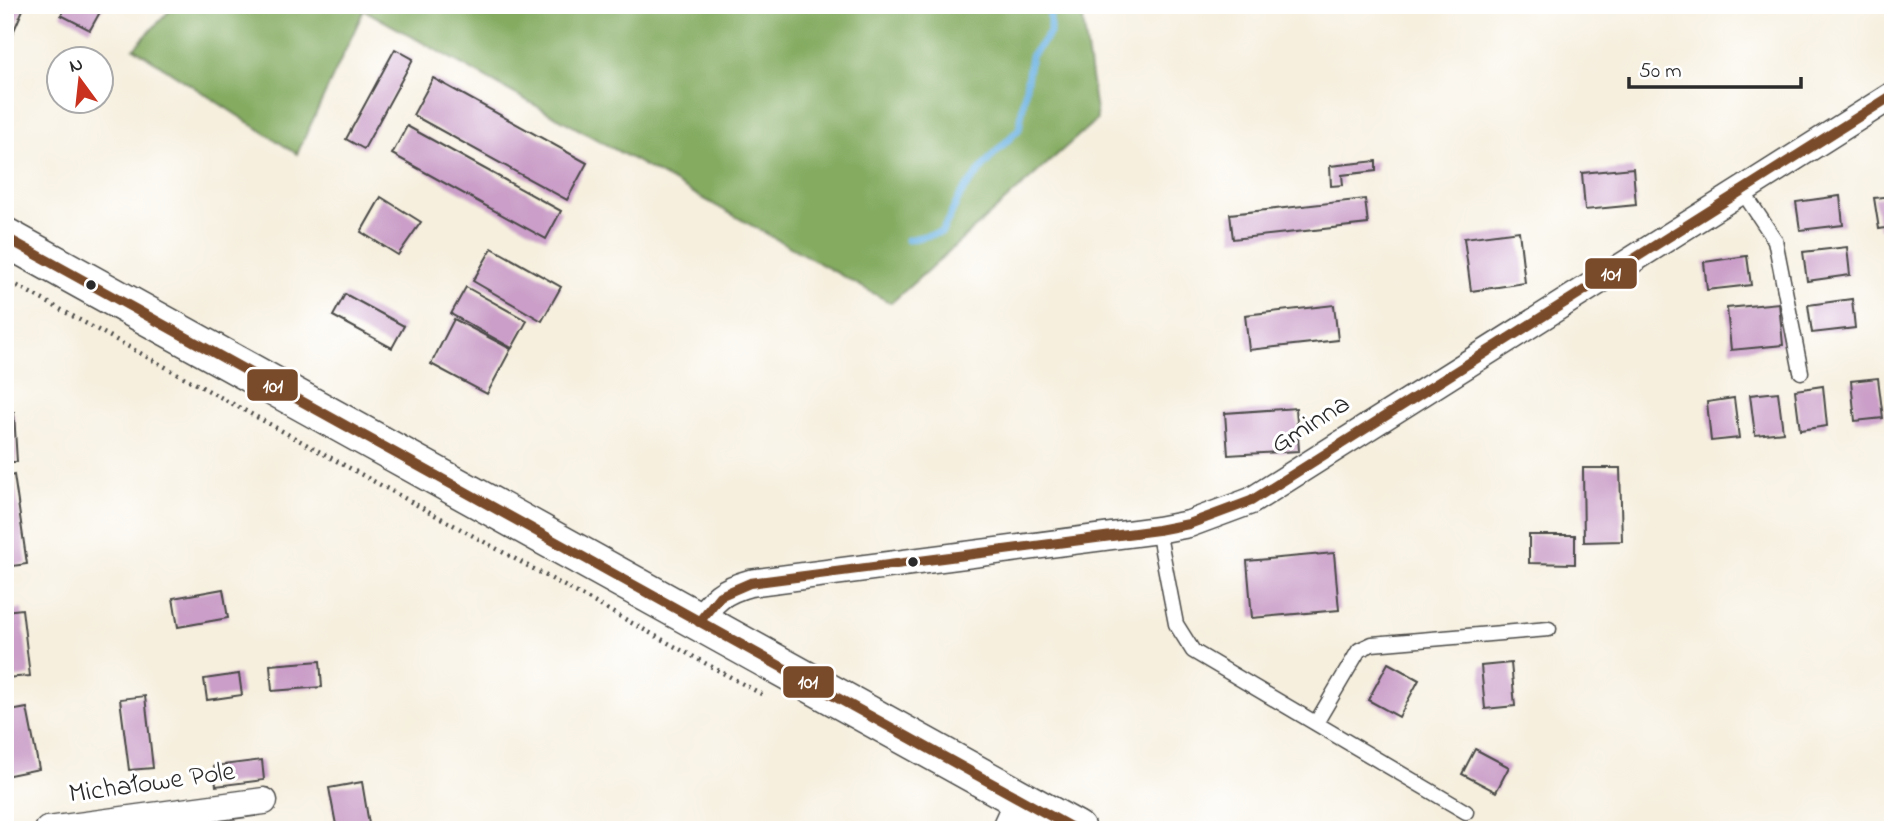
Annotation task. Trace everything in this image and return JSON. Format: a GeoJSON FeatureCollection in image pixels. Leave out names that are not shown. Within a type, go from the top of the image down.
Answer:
{"type":"FeatureCollection","features":[{"type":"Feature","properties":{"kind":"highway"},"geometry":{"type":"LineString","coordinates":[[5,237],[699,622],[1012,813],[1076,830]]}},
{"type":"Feature","properties":{"kind":"street","name":"Gminna"},"geometry":{"type":"LineString","coordinates":[[699,622],[708,606],[721,594],[750,583],[1158,530],[1189,524],[1251,501],[1893,95]]}},
{"type":"Feature","properties":{"kind":"street","name":"Michałowe Pole"},"geometry":{"type":"LineString","coordinates":[[48,830],[264,801]]}},
{"type":"Feature","properties":{"kind":"lane"},"geometry":{"type":"LineString","coordinates":[[1741,189],[1775,240],[1801,372]]}},
{"type":"Feature","properties":{"kind":"lane"},"geometry":{"type":"LineString","coordinates":[[1158,530],[1176,624],[1193,650],[1466,812]]}},
{"type":"Feature","properties":{"kind":"lane"},"geometry":{"type":"LineString","coordinates":[[1316,723],[1359,650],[1372,644],[1549,629]]}},
{"type":"Feature","properties":{"kind":"path"},"geometry":{"type":"LineString","coordinates":[[5,279],[773,700]]}},
{"type":"Feature","properties":{"kind":"green space"},"geometry":{"type":"Polygon","coordinates":[[[175,5],[1081,5],[1097,119],[891,303],[364,10],[297,154],[134,48],[175,5]]]}},
{"type":"Feature","properties":{"kind":"building"},"geometry":{"type":"Polygon","coordinates":[[[5,5],[25,5],[9,42],[5,40],[5,5]]]}},
{"type":"Feature","properties":{"kind":"building"},"geometry":{"type":"Polygon","coordinates":[[[66,5],[104,5],[90,30],[61,15],[66,5]]]}},
{"type":"Feature","properties":{"kind":"building"},"geometry":{"type":"Polygon","coordinates":[[[395,49],[413,59],[364,149],[346,139],[395,49]]]}},
{"type":"Feature","properties":{"kind":"building"},"geometry":{"type":"Polygon","coordinates":[[[433,78],[587,163],[567,200],[413,115],[433,78]]]}},
{"type":"Feature","properties":{"kind":"building"},"geometry":{"type":"Polygon","coordinates":[[[407,126],[561,211],[546,239],[392,154],[407,126]]]}},
{"type":"Feature","properties":{"kind":"building"},"geometry":{"type":"Polygon","coordinates":[[[1376,161],[1376,171],[1342,175],[1343,185],[1331,186],[1330,166],[1376,161]]]}},
{"type":"Feature","properties":{"kind":"building"},"geometry":{"type":"Polygon","coordinates":[[[1633,168],[1636,205],[1585,210],[1582,173],[1633,168]]]}},
{"type":"Feature","properties":{"kind":"building"},"geometry":{"type":"Polygon","coordinates":[[[1840,196],[1843,225],[1800,230],[1796,202],[1840,196]]]}},
{"type":"Feature","properties":{"kind":"building"},"geometry":{"type":"Polygon","coordinates":[[[1893,196],[1893,227],[1879,229],[1874,198],[1893,196]]]}},
{"type":"Feature","properties":{"kind":"building"},"geometry":{"type":"Polygon","coordinates":[[[381,197],[421,222],[398,255],[361,232],[381,197]]]}},
{"type":"Feature","properties":{"kind":"building"},"geometry":{"type":"Polygon","coordinates":[[[1365,199],[1368,224],[1233,239],[1230,214],[1365,199]]]}},
{"type":"Feature","properties":{"kind":"building"},"geometry":{"type":"Polygon","coordinates":[[[1519,231],[1525,283],[1471,291],[1464,238],[1519,231]]]}},
{"type":"Feature","properties":{"kind":"building"},"geometry":{"type":"Polygon","coordinates":[[[1847,247],[1850,275],[1807,281],[1803,252],[1847,247]]]}},
{"type":"Feature","properties":{"kind":"building"},"geometry":{"type":"Polygon","coordinates":[[[492,248],[561,287],[542,321],[473,281],[492,248]]]}},
{"type":"Feature","properties":{"kind":"building"},"geometry":{"type":"Polygon","coordinates":[[[1747,256],[1751,285],[1707,290],[1704,262],[1747,256]]]}},
{"type":"Feature","properties":{"kind":"building"},"geometry":{"type":"Polygon","coordinates":[[[466,287],[527,321],[512,348],[451,314],[466,287]]]}},
{"type":"Feature","properties":{"kind":"building"},"geometry":{"type":"Polygon","coordinates":[[[345,294],[404,326],[392,348],[333,316],[345,294]]]}},
{"type":"Feature","properties":{"kind":"building"},"geometry":{"type":"Polygon","coordinates":[[[1852,299],[1855,328],[1812,333],[1808,305],[1852,299]]]}},
{"type":"Feature","properties":{"kind":"building"},"geometry":{"type":"Polygon","coordinates":[[[1779,303],[1783,345],[1731,350],[1727,308],[1779,303]]]}},
{"type":"Feature","properties":{"kind":"building"},"geometry":{"type":"Polygon","coordinates":[[[1334,305],[1338,340],[1249,350],[1245,315],[1334,305]]]}},
{"type":"Feature","properties":{"kind":"building"},"geometry":{"type":"Polygon","coordinates":[[[454,319],[511,349],[487,394],[431,364],[454,319]]]}},
{"type":"Feature","properties":{"kind":"building"},"geometry":{"type":"Polygon","coordinates":[[[1878,378],[1883,418],[1855,421],[1851,381],[1878,378]]]}},
{"type":"Feature","properties":{"kind":"building"},"geometry":{"type":"Polygon","coordinates":[[[1823,386],[1827,426],[1800,430],[1795,390],[1823,386]]]}},
{"type":"Feature","properties":{"kind":"building"},"geometry":{"type":"Polygon","coordinates":[[[1778,392],[1783,432],[1755,435],[1750,395],[1778,392]]]}},
{"type":"Feature","properties":{"kind":"building"},"geometry":{"type":"Polygon","coordinates":[[[1734,398],[1739,438],[1711,441],[1707,402],[1734,398]]]}},
{"type":"Feature","properties":{"kind":"building"},"geometry":{"type":"Polygon","coordinates":[[[1296,408],[1299,451],[1228,455],[1225,413],[1296,408]]]}},
{"type":"Feature","properties":{"kind":"building"},"geometry":{"type":"Polygon","coordinates":[[[14,413],[17,462],[5,462],[5,414],[14,413]]]}},
{"type":"Feature","properties":{"kind":"building"},"geometry":{"type":"Polygon","coordinates":[[[1583,468],[1620,468],[1622,541],[1584,542],[1583,468]]]}},
{"type":"Feature","properties":{"kind":"building"},"geometry":{"type":"Polygon","coordinates":[[[14,475],[27,564],[5,567],[5,477],[14,475]]]}},
{"type":"Feature","properties":{"kind":"building"},"geometry":{"type":"Polygon","coordinates":[[[1529,535],[1575,535],[1575,564],[1529,563],[1529,535]]]}},
{"type":"Feature","properties":{"kind":"building"},"geometry":{"type":"Polygon","coordinates":[[[1334,553],[1339,610],[1252,618],[1247,561],[1334,553]]]}},
{"type":"Feature","properties":{"kind":"building"},"geometry":{"type":"Polygon","coordinates":[[[223,589],[228,618],[178,627],[173,598],[223,589]]]}},
{"type":"Feature","properties":{"kind":"building"},"geometry":{"type":"Polygon","coordinates":[[[22,609],[30,676],[5,678],[5,611],[22,609]]]}},
{"type":"Feature","properties":{"kind":"building"},"geometry":{"type":"Polygon","coordinates":[[[320,661],[322,687],[272,691],[270,665],[320,661]]]}},
{"type":"Feature","properties":{"kind":"building"},"geometry":{"type":"Polygon","coordinates":[[[1388,663],[1419,680],[1399,717],[1368,700],[1388,663]]]}},
{"type":"Feature","properties":{"kind":"building"},"geometry":{"type":"Polygon","coordinates":[[[1511,663],[1515,706],[1485,709],[1481,666],[1511,663]]]}},
{"type":"Feature","properties":{"kind":"building"},"geometry":{"type":"Polygon","coordinates":[[[239,674],[242,695],[207,700],[204,679],[239,674]]]}},
{"type":"Feature","properties":{"kind":"building"},"geometry":{"type":"Polygon","coordinates":[[[145,696],[153,768],[129,770],[120,699],[145,696]]]}},
{"type":"Feature","properties":{"kind":"building"},"geometry":{"type":"Polygon","coordinates":[[[27,708],[39,769],[5,776],[5,712],[27,708]]]}},
{"type":"Feature","properties":{"kind":"building"},"geometry":{"type":"Polygon","coordinates":[[[1475,749],[1509,767],[1496,792],[1462,774],[1475,749]]]}},
{"type":"Feature","properties":{"kind":"building"},"geometry":{"type":"Polygon","coordinates":[[[262,760],[264,780],[216,786],[214,766],[262,760]]]}},
{"type":"Feature","properties":{"kind":"building"},"geometry":{"type":"Polygon","coordinates":[[[362,782],[370,830],[337,830],[329,788],[362,782]]]}},
{"type":"Feature","properties":{"kind":"waterway"},"geometry":{"type":"LineString","coordinates":[[908,240],[942,232],[961,194],[992,156],[1019,129],[1031,56],[1050,33],[1050,5]]}},
{"type":"Feature","properties":{"kind":"transit line","name":"101"},"geometry":{"type":"LineString","coordinates":[[699,622],[720,596],[750,583],[1158,530],[1189,524],[1251,501],[1893,95]]}},
{"type":"Feature","properties":{"kind":"transit line","name":"101"},"geometry":{"type":"LineString","coordinates":[[5,237],[1076,830]]}}]}
